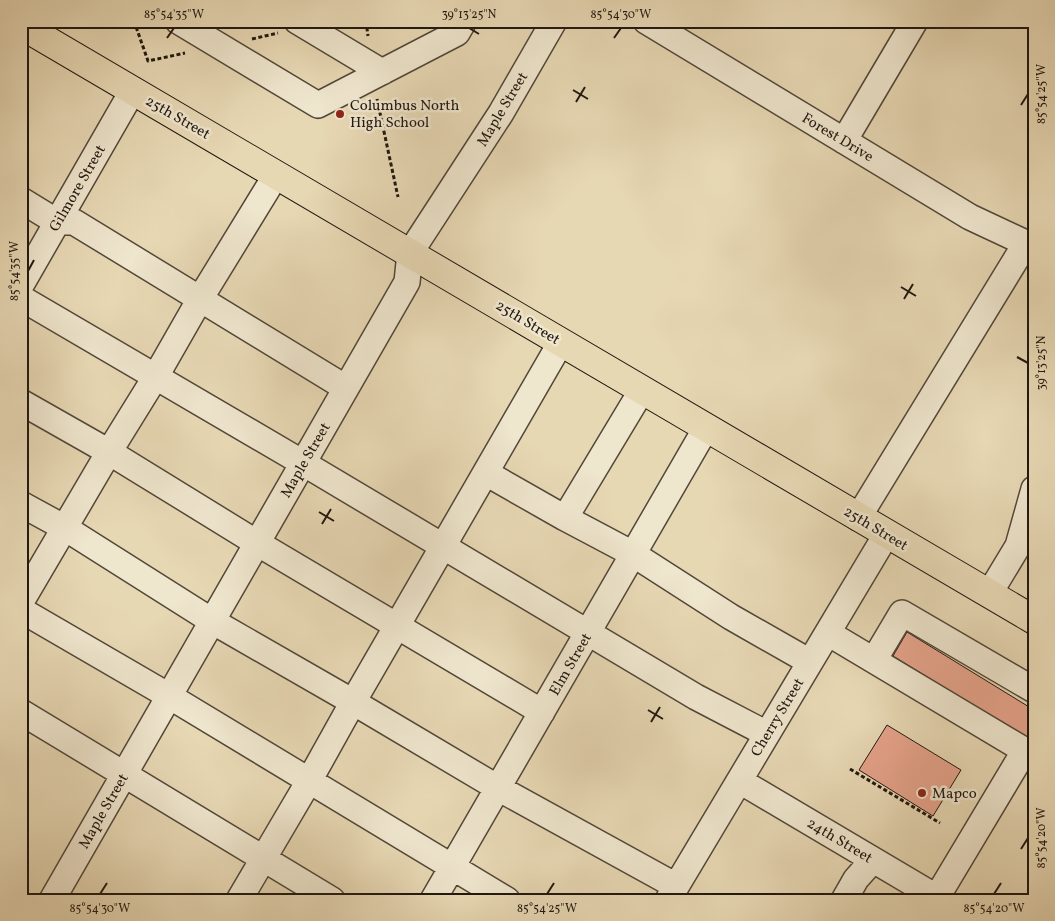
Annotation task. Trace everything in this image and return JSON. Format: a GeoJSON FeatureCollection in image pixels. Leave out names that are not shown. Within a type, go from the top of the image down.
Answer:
{"type":"FeatureCollection","features":[{"type":"Feature","properties":{"kind":"main road","name":"25th Street"},"geometry":{"type":"LineString","coordinates":[[21,25],[886,535],[1034,620]]}},
{"type":"Feature","properties":{"kind":"street"},"geometry":{"type":"LineString","coordinates":[[178,21],[318,105],[375,71],[457,33],[464,21]]}},
{"type":"Feature","properties":{"kind":"street"},"geometry":{"type":"LineString","coordinates":[[297,21],[375,71]]}},
{"type":"Feature","properties":{"kind":"street","name":"Maple Street"},"geometry":{"type":"LineString","coordinates":[[52,900],[407,282],[410,253],[501,113],[554,21]]}},
{"type":"Feature","properties":{"kind":"street","name":"Forest Drive"},"geometry":{"type":"LineString","coordinates":[[646,21],[970,217],[1030,245]]}},
{"type":"Feature","properties":{"kind":"street"},"geometry":{"type":"LineString","coordinates":[[844,141],[915,21]]}},
{"type":"Feature","properties":{"kind":"street","name":"Gilmore Street"},"geometry":{"type":"LineString","coordinates":[[21,285],[133,90]]}},
{"type":"Feature","properties":{"kind":"street"},"geometry":{"type":"LineString","coordinates":[[21,602],[200,299],[276,175]]}},
{"type":"Feature","properties":{"kind":"street"},"geometry":{"type":"LineString","coordinates":[[21,200],[58,222],[74,222],[346,388]]}},
{"type":"Feature","properties":{"kind":"street"},"geometry":{"type":"LineString","coordinates":[[858,518],[1030,245]]}},
{"type":"Feature","properties":{"kind":"street"},"geometry":{"type":"LineString","coordinates":[[21,298],[156,376],[696,697],[767,734]]}},
{"type":"Feature","properties":{"kind":"street"},"geometry":{"type":"LineString","coordinates":[[239,900],[561,342]]}},
{"type":"Feature","properties":{"kind":"street"},"geometry":{"type":"LineString","coordinates":[[565,518],[642,390]]}},
{"type":"Feature","properties":{"kind":"street"},"geometry":{"type":"LineString","coordinates":[[21,402],[109,452],[257,543],[542,712]]}},
{"type":"Feature","properties":{"kind":"street","name":"Elm Street"},"geometry":{"type":"LineString","coordinates":[[433,900],[706,428]]}},
{"type":"Feature","properties":{"kind":"street"},"geometry":{"type":"LineString","coordinates":[[486,473],[565,518],[634,554],[730,617],[810,662]]}},
{"type":"Feature","properties":{"kind":"street"},"geometry":{"type":"LineString","coordinates":[[989,594],[1018,546],[1034,489]]}},
{"type":"Feature","properties":{"kind":"street"},"geometry":{"type":"LineString","coordinates":[[21,504],[65,528],[212,621],[353,702],[672,893]]}},
{"type":"Feature","properties":{"kind":"street","name":"Cherry Street"},"geometry":{"type":"LineString","coordinates":[[672,893],[886,535]]}},
{"type":"Feature","properties":{"kind":"street"},"geometry":{"type":"LineString","coordinates":[[21,610],[169,696],[507,900]]}},
{"type":"Feature","properties":{"kind":"street"},"geometry":{"type":"LineString","coordinates":[[874,660],[902,613],[1034,690]]}},
{"type":"Feature","properties":{"kind":"street"},"geometry":{"type":"LineString","coordinates":[[828,633],[1029,753],[939,899]]}},
{"type":"Feature","properties":{"kind":"street"},"geometry":{"type":"LineString","coordinates":[[21,712],[332,900]]}},
{"type":"Feature","properties":{"kind":"street","name":"24th Street"},"geometry":{"type":"LineString","coordinates":[[740,781],[939,899]]}},
{"type":"Feature","properties":{"kind":"street"},"geometry":{"type":"LineString","coordinates":[[844,900],[856,879],[873,860]]}},
{"type":"Feature","properties":{"kind":"path"},"geometry":{"type":"LineString","coordinates":[[134,21],[148,60]]}},
{"type":"Feature","properties":{"kind":"path"},"geometry":{"type":"LineString","coordinates":[[366,21],[398,197]]}},
{"type":"Feature","properties":{"kind":"path"},"geometry":{"type":"LineString","coordinates":[[850,769],[940,823]]}},
{"type":"Feature","properties":{"kind":"building"},"geometry":{"type":"Polygon","coordinates":[[[907,632],[1034,710],[1034,742],[893,656],[907,632]]]}},
{"type":"Feature","properties":{"kind":"building","name":"Mapco"},"geometry":{"type":"Polygon","coordinates":[[[887,725],[961,770],[933,816],[859,770],[887,725]]]}},
{"type":"Feature","properties":{"kind":"place","name":"Columbus North High School"},"geometry":{"type":"Point","coordinates":[340,114]}},
{"type":"Feature","properties":{"kind":"place","name":"Mapco"},"geometry":{"type":"Point","coordinates":[922,793]}}]}
